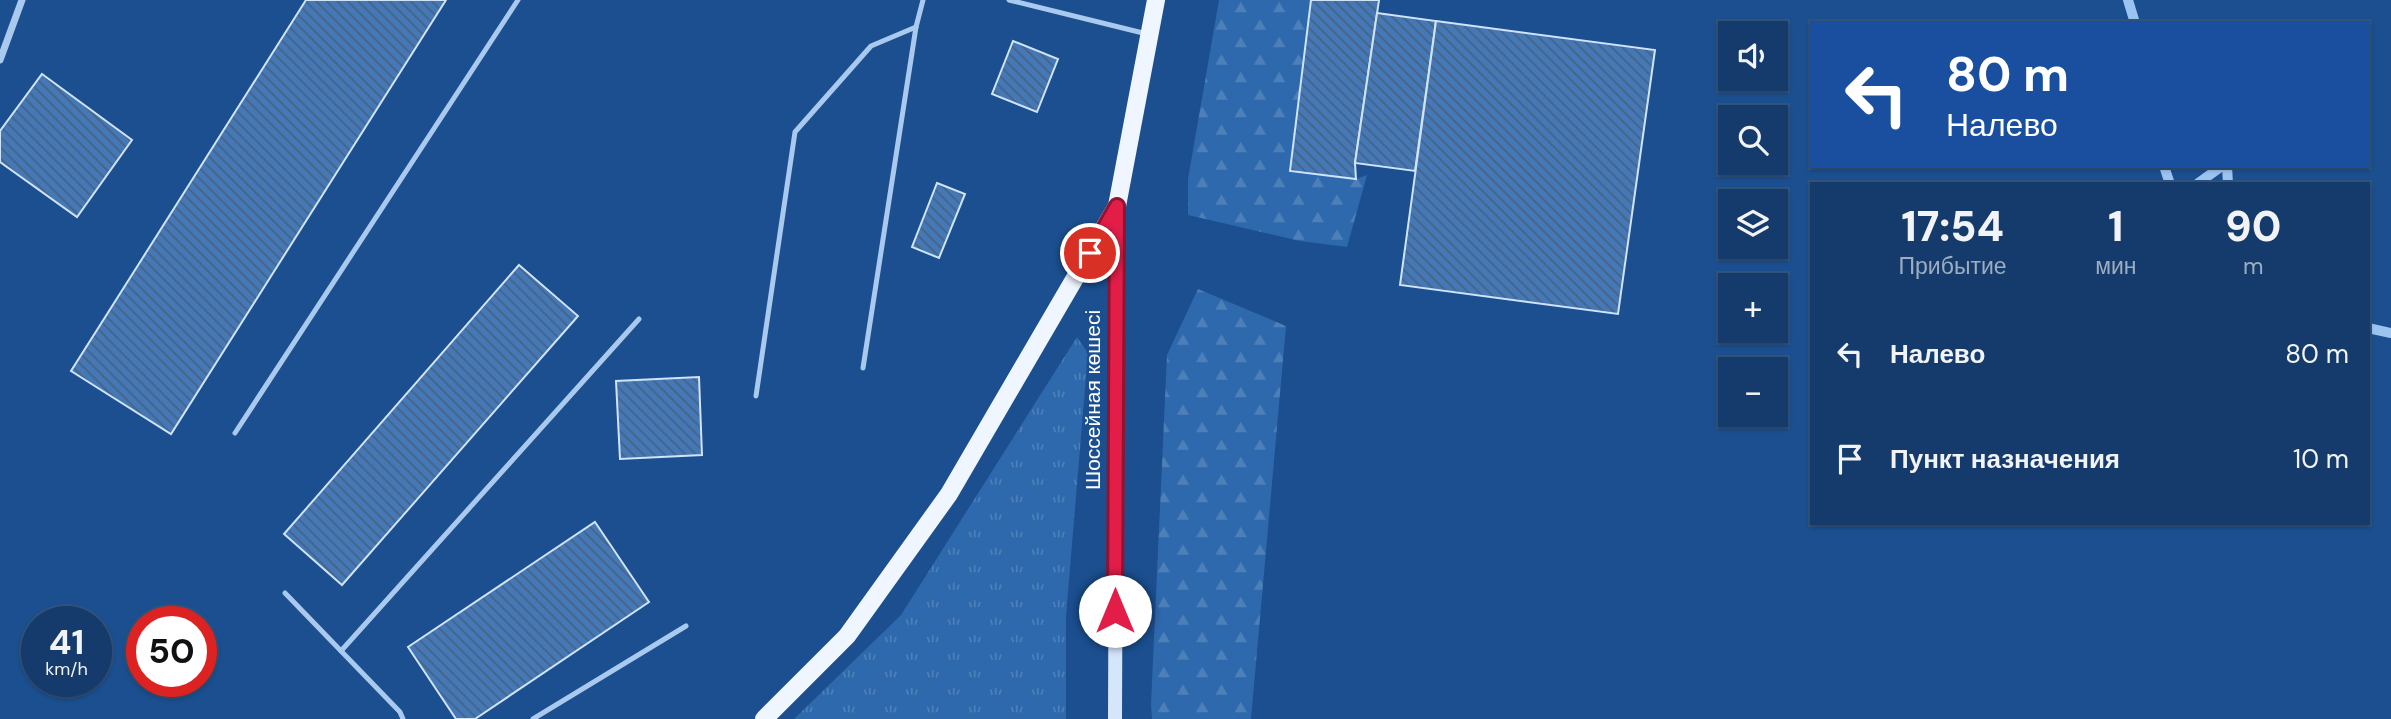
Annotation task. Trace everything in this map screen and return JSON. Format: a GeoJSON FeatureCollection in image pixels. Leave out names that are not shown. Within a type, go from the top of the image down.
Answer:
{"type":"FeatureCollection","features":[{"type":"Feature","properties":{"kind":"main road","name":"Шоссейная көшесі"},"geometry":{"type":"LineString","coordinates":[[1115,719],[1117,206],[1156,0]]}},
{"type":"Feature","properties":{"kind":"main road"},"geometry":{"type":"LineString","coordinates":[[764,719],[847,636],[948,494],[1037,347],[1117,206]]}},
{"type":"Feature","properties":{"kind":"street"},"geometry":{"type":"LineString","coordinates":[[0,60],[22,0]]}},
{"type":"Feature","properties":{"kind":"lane"},"geometry":{"type":"LineString","coordinates":[[235,433],[518,0]]}},
{"type":"Feature","properties":{"kind":"lane"},"geometry":{"type":"LineString","coordinates":[[863,368],[916,27],[923,0]]}},
{"type":"Feature","properties":{"kind":"lane"},"geometry":{"type":"LineString","coordinates":[[1009,0],[1150,34]]}},
{"type":"Feature","properties":{"kind":"lane"},"geometry":{"type":"LineString","coordinates":[[756,396],[795,132],[871,46],[916,27]]}},
{"type":"Feature","properties":{"kind":"lane"},"geometry":{"type":"LineString","coordinates":[[341,651],[639,319]]}},
{"type":"Feature","properties":{"kind":"lane"},"geometry":{"type":"LineString","coordinates":[[285,593],[400,712],[403,719]]}},
{"type":"Feature","properties":{"kind":"lane"},"geometry":{"type":"LineString","coordinates":[[533,719],[686,626]]}},
{"type":"Feature","properties":{"kind":"green space"},"geometry":{"type":"Polygon","coordinates":[[[1219,0],[1311,0],[1290,171],[1356,179],[1367,175],[1347,247],[1300,241],[1188,215],[1188,179],[1219,0]]]}},
{"type":"Feature","properties":{"kind":"green space"},"geometry":{"type":"Polygon","coordinates":[[[1198,289],[1286,326],[1251,719],[1152,719],[1167,355],[1198,289]]]}},
{"type":"Feature","properties":{"kind":"green space"},"geometry":{"type":"Polygon","coordinates":[[[1077,337],[1088,353],[1066,616],[1066,719],[794,719],[901,615],[1077,337]]]}},
{"type":"Feature","properties":{"kind":"building"},"geometry":{"type":"Polygon","coordinates":[[[306,0],[446,0],[171,434],[71,371],[306,0]]]}},
{"type":"Feature","properties":{"kind":"building"},"geometry":{"type":"Polygon","coordinates":[[[1311,0],[1379,0],[1355,163],[1356,179],[1290,171],[1311,0]]]}},
{"type":"Feature","properties":{"kind":"building"},"geometry":{"type":"Polygon","coordinates":[[[1377,13],[1436,21],[1415,171],[1355,163],[1377,13]]]}},
{"type":"Feature","properties":{"kind":"building"},"geometry":{"type":"Polygon","coordinates":[[[1436,21],[1655,50],[1618,314],[1400,285],[1436,21]]]}},
{"type":"Feature","properties":{"kind":"building"},"geometry":{"type":"Polygon","coordinates":[[[1013,41],[1058,59],[1037,112],[992,94],[1013,41]]]}},
{"type":"Feature","properties":{"kind":"building"},"geometry":{"type":"Polygon","coordinates":[[[42,74],[132,140],[77,217],[0,162],[0,131],[42,74]]]}},
{"type":"Feature","properties":{"kind":"building"},"geometry":{"type":"Polygon","coordinates":[[[937,183],[965,194],[939,258],[912,247],[937,183]]]}},
{"type":"Feature","properties":{"kind":"building"},"geometry":{"type":"Polygon","coordinates":[[[519,265],[578,316],[342,585],[284,534],[519,265]]]}},
{"type":"Feature","properties":{"kind":"building"},"geometry":{"type":"Polygon","coordinates":[[[699,377],[702,455],[620,459],[616,381],[699,377]]]}},
{"type":"Feature","properties":{"kind":"building"},"geometry":{"type":"Polygon","coordinates":[[[595,522],[649,602],[475,719],[456,719],[408,647],[595,522]]]}},
{"type":"Feature","properties":{"kind":"waterway"},"geometry":{"type":"LineString","coordinates":[[2128,0],[2134,21]]}},
{"type":"Feature","properties":{"kind":"waterway"},"geometry":{"type":"LineString","coordinates":[[2165,168],[2169,182]]}},
{"type":"Feature","properties":{"kind":"waterway"},"geometry":{"type":"LineString","coordinates":[[2200,182],[2219,168]]}},
{"type":"Feature","properties":{"kind":"waterway"},"geometry":{"type":"LineString","coordinates":[[2227,168],[2228,182]]}},
{"type":"Feature","properties":{"kind":"waterway"},"geometry":{"type":"LineString","coordinates":[[2370,328],[2391,333]]}},
{"type":"Feature","properties":{"kind":"route"},"geometry":{"type":"LineString","coordinates":[[1090,253],[1117,206],[1115,611]]}}]}
